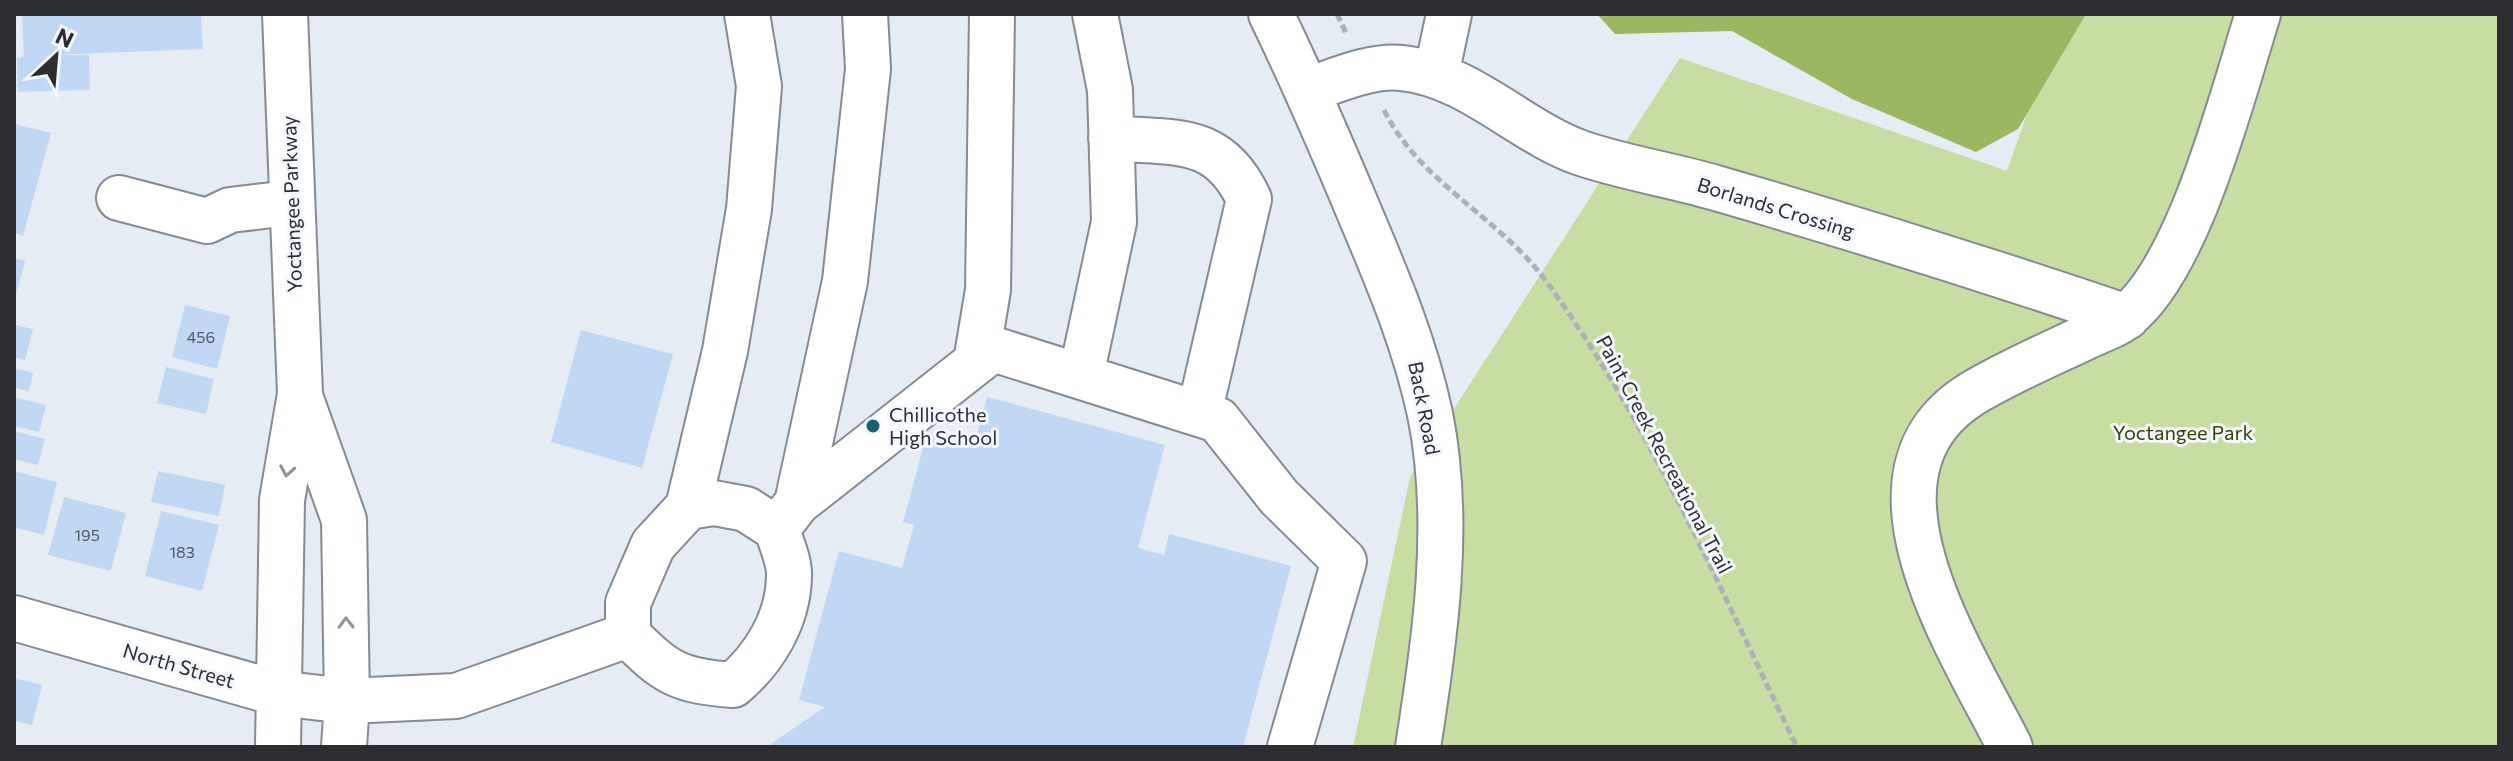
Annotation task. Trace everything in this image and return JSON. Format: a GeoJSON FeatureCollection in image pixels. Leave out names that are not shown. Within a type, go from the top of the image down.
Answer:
{"type":"FeatureCollection","features":[{"type":"Feature","properties":{"kind":"street","name":"Yoctangee Parkway"},"geometry":{"type":"LineString","coordinates":[[278,747],[282,500],[300,394],[290,203],[285,14]]}},
{"type":"Feature","properties":{"kind":"street"},"geometry":{"type":"LineString","coordinates":[[747,14],[759,86],[749,209],[725,351],[688,507],[653,545],[628,603],[628,635],[658,665],[691,682],[733,685],[757,665],[777,629],[790,576],[787,516],[845,281],[868,69],[865,14]]}},
{"type":"Feature","properties":{"kind":"street"},"geometry":{"type":"LineString","coordinates":[[976,362],[988,290],[992,14]]}},
{"type":"Feature","properties":{"kind":"street"},"geometry":{"type":"LineString","coordinates":[[1081,376],[1114,222],[1110,90],[1095,14]]}},
{"type":"Feature","properties":{"kind":"street","name":"Back Road"},"geometry":{"type":"LineString","coordinates":[[1271,14],[1308,90],[1409,329],[1431,417],[1438,483],[1438,583],[1418,747]]}},
{"type":"Feature","properties":{"kind":"street"},"geometry":{"type":"LineString","coordinates":[[1436,75],[1449,14]]}},
{"type":"Feature","properties":{"kind":"street"},"geometry":{"type":"LineString","coordinates":[[2010,747],[1947,620],[1918,548],[1911,486],[1930,432],[1968,397],[2127,317],[2165,272],[2194,209],[2258,14]]}},
{"type":"Feature","properties":{"kind":"street","name":"Borlands Crossing"},"geometry":{"type":"LineString","coordinates":[[1308,90],[1365,71],[1400,68],[1436,75],[1479,95],[1538,133],[1580,152],[1713,187],[2127,317]]}},
{"type":"Feature","properties":{"kind":"street"},"geometry":{"type":"LineString","coordinates":[[1111,138],[1211,151],[1237,172],[1249,199],[1199,414]]}},
{"type":"Feature","properties":{"kind":"street"},"geometry":{"type":"LineString","coordinates":[[119,198],[207,221],[230,210],[290,203]]}},
{"type":"Feature","properties":{"kind":"street"},"geometry":{"type":"LineString","coordinates":[[688,507],[714,503],[787,516],[993,349],[1218,420],[1279,497],[1344,561],[1290,747]]}},
{"type":"Feature","properties":{"kind":"street","name":"Yoctangee Parkway"},"geometry":{"type":"LineString","coordinates":[[300,394],[344,520],[347,701],[344,747]]}},
{"type":"Feature","properties":{"kind":"street","name":"North Street"},"geometry":{"type":"LineString","coordinates":[[14,618],[277,693],[347,701],[456,696],[628,635]]}},
{"type":"Feature","properties":{"kind":"path","name":"Paint Creek Recreational Trail"},"geometry":{"type":"LineString","coordinates":[[1398,138],[1428,171],[1504,235],[1534,268],[1587,343],[1678,504],[1797,747]]}},
{"type":"Feature","properties":{"kind":"green space"},"geometry":{"type":"Polygon","coordinates":[[[1597,14],[2086,14],[2018,129],[1976,152],[1852,99],[1732,31],[1615,34],[1597,14]]]}},
{"type":"Feature","properties":{"kind":"green space","name":"Yoctangee Park"},"geometry":{"type":"Polygon","coordinates":[[[2062,14],[2499,14],[2499,747],[1353,747],[1410,477],[1680,58],[2007,171],[2062,14]]]}},
{"type":"Feature","properties":{"kind":"building"},"geometry":{"type":"Polygon","coordinates":[[[22,14],[201,14],[203,49],[51,55],[89,55],[90,90],[18,92],[17,58],[24,57],[22,14]]]}},
{"type":"Feature","properties":{"kind":"building"},"geometry":{"type":"Polygon","coordinates":[[[14,124],[51,133],[23,236],[14,233],[14,124]]]}},
{"type":"Feature","properties":{"kind":"building"},"geometry":{"type":"Polygon","coordinates":[[[14,258],[25,261],[15,299],[14,299],[14,258]]]}},
{"type":"Feature","properties":{"kind":"building"},"geometry":{"type":"Polygon","coordinates":[[[185,305],[230,316],[217,369],[172,357],[185,305]]]}},
{"type":"Feature","properties":{"kind":"building"},"geometry":{"type":"Polygon","coordinates":[[[14,325],[33,329],[25,360],[14,357],[14,325]]]}},
{"type":"Feature","properties":{"kind":"building"},"geometry":{"type":"Polygon","coordinates":[[[581,330],[673,354],[642,468],[551,442],[581,330]]]}},
{"type":"Feature","properties":{"kind":"building"},"geometry":{"type":"Polygon","coordinates":[[[166,367],[214,379],[206,414],[157,403],[166,367]]]}},
{"type":"Feature","properties":{"kind":"building"},"geometry":{"type":"Polygon","coordinates":[[[14,368],[33,373],[29,391],[14,388],[14,368]]]}},
{"type":"Feature","properties":{"kind":"building"},"geometry":{"type":"Polygon","coordinates":[[[14,397],[46,405],[39,432],[14,426],[14,397]]]}},
{"type":"Feature","properties":{"kind":"building"},"geometry":{"type":"Polygon","coordinates":[[[987,397],[1165,445],[1138,548],[1164,555],[1169,534],[1291,566],[1243,747],[766,747],[825,707],[799,700],[839,551],[902,568],[914,525],[903,522],[927,433],[974,446],[987,397]]]}},
{"type":"Feature","properties":{"kind":"building"},"geometry":{"type":"Polygon","coordinates":[[[14,431],[45,439],[38,465],[14,459],[14,431]]]}},
{"type":"Feature","properties":{"kind":"building"},"geometry":{"type":"Polygon","coordinates":[[[14,471],[57,482],[44,535],[17,528],[14,534],[14,471]]]}},
{"type":"Feature","properties":{"kind":"building"},"geometry":{"type":"Polygon","coordinates":[[[158,471],[225,485],[219,516],[151,502],[158,471]]]}},
{"type":"Feature","properties":{"kind":"building"},"geometry":{"type":"Polygon","coordinates":[[[64,497],[126,513],[111,571],[48,555],[64,497]]]}},
{"type":"Feature","properties":{"kind":"building"},"geometry":{"type":"Polygon","coordinates":[[[161,511],[219,525],[202,591],[145,576],[161,511]]]}},
{"type":"Feature","properties":{"kind":"building"},"geometry":{"type":"Polygon","coordinates":[[[14,678],[42,685],[32,725],[14,721],[14,678]]]}},
{"type":"Feature","properties":{"kind":"place","name":"Chillicothe High School"},"geometry":{"type":"Point","coordinates":[873,426]}}]}
